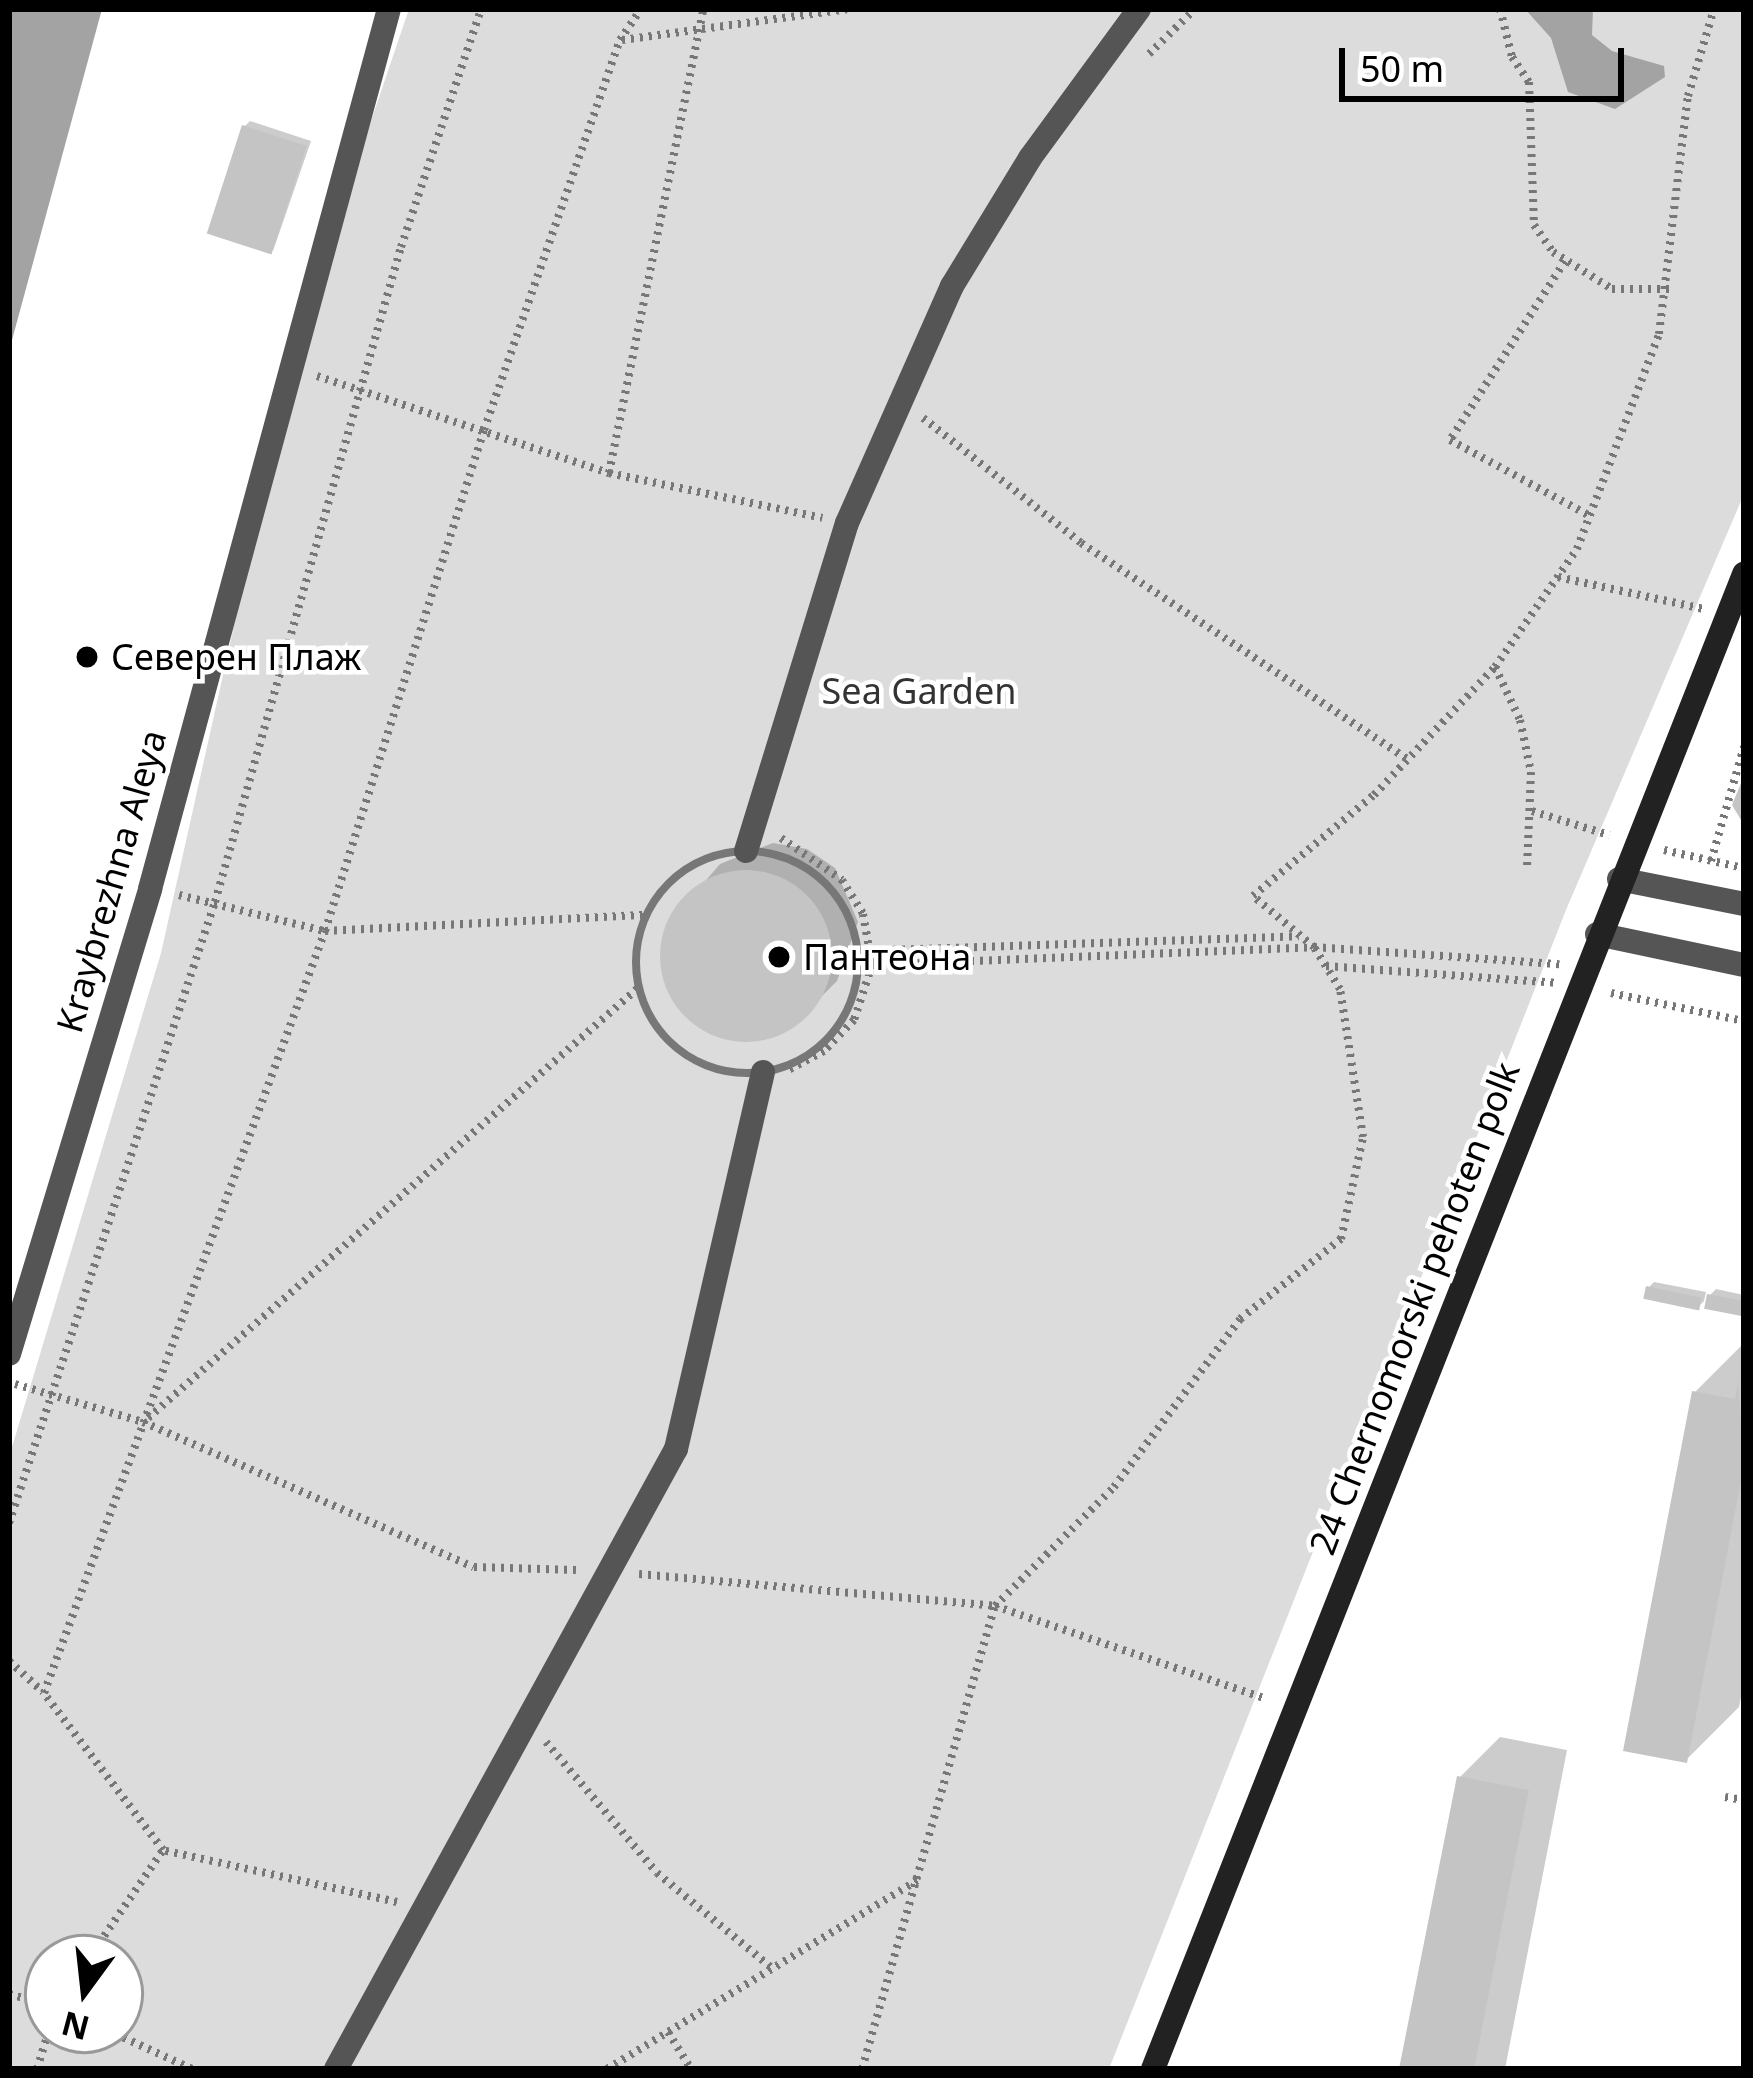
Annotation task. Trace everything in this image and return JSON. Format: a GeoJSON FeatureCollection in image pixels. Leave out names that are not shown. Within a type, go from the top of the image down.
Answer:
{"type":"FeatureCollection","features":[{"type":"Feature","properties":{"kind":"main road","name":"24 Chernomorski pehoten polk"},"geometry":{"type":"LineString","coordinates":[[1154,2069],[1597,934],[1744,574]]}},
{"type":"Feature","properties":{"kind":"street","name":"Kraybrezhna Aleya"},"geometry":{"type":"LineString","coordinates":[[9,1354],[150,889],[286,364],[389,9]]}},
{"type":"Feature","properties":{"kind":"street"},"geometry":{"type":"LineString","coordinates":[[756,843],[847,523],[899,400],[952,286],[1139,9]]}},
{"type":"Feature","properties":{"kind":"street"},"geometry":{"type":"LineString","coordinates":[[1619,880],[1744,904]]}},
{"type":"Feature","properties":{"kind":"street"},"geometry":{"type":"LineString","coordinates":[[1597,934],[1744,965]]}},
{"type":"Feature","properties":{"kind":"street"},"geometry":{"type":"LineString","coordinates":[[336,2069],[529,1715],[614,1572],[676,1449],[763,1072]]}},
{"type":"Feature","properties":{"kind":"path"},"geometry":{"type":"LineString","coordinates":[[9,1523],[56,1396],[214,902],[454,72],[481,9]]}},
{"type":"Feature","properties":{"kind":"path"},"geometry":{"type":"LineString","coordinates":[[44,1693],[325,931],[484,430],[620,40],[641,9]]}},
{"type":"Feature","properties":{"kind":"path"},"geometry":{"type":"LineString","coordinates":[[609,473],[703,9]]}},
{"type":"Feature","properties":{"kind":"path"},"geometry":{"type":"LineString","coordinates":[[620,40],[847,9]]}},
{"type":"Feature","properties":{"kind":"path"},"geometry":{"type":"LineString","coordinates":[[1144,61],[1195,9]]}},
{"type":"Feature","properties":{"kind":"path"},"geometry":{"type":"LineString","coordinates":[[1500,9],[1512,58],[1528,82],[1534,225],[1565,261],[1612,289],[1669,289]]}},
{"type":"Feature","properties":{"kind":"path"},"geometry":{"type":"LineString","coordinates":[[862,2069],[995,1606],[1114,1487],[1240,1319],[1340,1239],[1363,1137],[1340,989],[1314,946],[1253,896],[1407,759],[1495,667],[1558,577],[1590,516],[1669,289],[1688,96],[1714,9]]}},
{"type":"Feature","properties":{"kind":"path"},"geometry":{"type":"LineString","coordinates":[[1565,261],[1450,440],[1590,516]]}},
{"type":"Feature","properties":{"kind":"path"},"geometry":{"type":"LineString","coordinates":[[286,364],[609,473],[847,523]]}},
{"type":"Feature","properties":{"kind":"path"},"geometry":{"type":"LineString","coordinates":[[899,400],[1081,543],[1407,759]]}},
{"type":"Feature","properties":{"kind":"path"},"geometry":{"type":"LineString","coordinates":[[917,436],[932,402]]}},
{"type":"Feature","properties":{"kind":"path"},"geometry":{"type":"LineString","coordinates":[[1558,577],[1727,614]]}},
{"type":"Feature","properties":{"kind":"path"},"geometry":{"type":"LineString","coordinates":[[1495,667],[1520,720],[1531,772],[1527,868]]}},
{"type":"Feature","properties":{"kind":"path"},"geometry":{"type":"LineString","coordinates":[[1711,861],[1744,747]]}},
{"type":"Feature","properties":{"kind":"path"},"geometry":{"type":"LineString","coordinates":[[756,843],[816,875],[847,914],[857,951],[856,987],[834,1031],[796,1063],[763,1072],[723,1071],[678,1049],[660,1032],[638,988],[646,915],[677,876],[715,856],[756,843],[806,849],[842,880],[871,950],[872,965],[1314,946],[1581,975],[1744,1021]]}},
{"type":"Feature","properties":{"kind":"path"},"geometry":{"type":"LineString","coordinates":[[150,889],[325,931],[646,915]]}},
{"type":"Feature","properties":{"kind":"path"},"geometry":{"type":"LineString","coordinates":[[857,951],[1302,936]]}},
{"type":"Feature","properties":{"kind":"path"},"geometry":{"type":"LineString","coordinates":[[1326,966],[1581,975]]}},
{"type":"Feature","properties":{"kind":"path"},"geometry":{"type":"LineString","coordinates":[[143,1422],[638,988]]}},
{"type":"Feature","properties":{"kind":"path"},"geometry":{"type":"LineString","coordinates":[[9,1382],[143,1422],[474,1567],[614,1572],[995,1606],[1297,1709]]}},
{"type":"Feature","properties":{"kind":"path"},"geometry":{"type":"LineString","coordinates":[[9,1660],[44,1693],[163,1850],[422,1907]]}},
{"type":"Feature","properties":{"kind":"path"},"geometry":{"type":"LineString","coordinates":[[529,1715],[614,1828],[709,1923],[772,1968]]}},
{"type":"Feature","properties":{"kind":"path"},"geometry":{"type":"LineString","coordinates":[[1725,1798],[1744,1800]]}},
{"type":"Feature","properties":{"kind":"path"},"geometry":{"type":"LineString","coordinates":[[105,1934],[163,1850]]}},
{"type":"Feature","properties":{"kind":"path"},"geometry":{"type":"LineString","coordinates":[[607,2069],[920,1878]]}},
{"type":"Feature","properties":{"kind":"path"},"geometry":{"type":"LineString","coordinates":[[668,2032],[692,2069]]}},
{"type":"Feature","properties":{"kind":"path"},"geometry":{"type":"LineString","coordinates":[[144,2047],[192,2069]]}},
{"type":"Feature","properties":{"kind":"green space","name":"Sea Garden"},"geometry":{"type":"Polygon","coordinates":[[[409,9],[1744,9],[1744,494],[1566,910],[1109,2069],[9,2069],[9,1457],[161,953],[300,330],[409,9]]]}},
{"type":"Feature","properties":{"kind":"shaded area"},"geometry":{"type":"Polygon","coordinates":[[[9,9],[102,9],[9,351],[9,9]]]}},
{"type":"Feature","properties":{"kind":"shaded area"},"geometry":{"type":"Polygon","coordinates":[[[1525,9],[1593,9],[1592,35],[1612,51],[1664,66],[1665,77],[1615,109],[1568,92],[1551,38],[1525,9]]]}},
{"type":"Feature","properties":{"kind":"building"},"geometry":{"type":"Polygon","coordinates":[[[242,125],[307,146],[271,254],[207,233],[242,125]]]}},
{"type":"Feature","properties":{"kind":"building"},"geometry":{"type":"Polygon","coordinates":[[[1744,776],[1744,825],[1732,805],[1744,776]]]}},
{"type":"Feature","properties":{"kind":"building"},"geometry":{"type":"Polygon","coordinates":[[[746,870],[779,877],[807,895],[825,923],[832,956],[825,989],[807,1017],[779,1035],[746,1042],[713,1035],[685,1017],[667,989],[660,956],[667,923],[685,895],[713,877],[746,870]]]}},
{"type":"Feature","properties":{"kind":"building"},"geometry":{"type":"Polygon","coordinates":[[[1646,1286],[1702,1298],[1699,1311],[1643,1299],[1646,1286]]]}},
{"type":"Feature","properties":{"kind":"building"},"geometry":{"type":"Polygon","coordinates":[[[1707,1294],[1744,1301],[1741,1316],[1704,1309],[1707,1294]]]}},
{"type":"Feature","properties":{"kind":"building"},"geometry":{"type":"Polygon","coordinates":[[[1738,1381],[1744,1465],[1687,1763],[1623,1751],[1692,1391],[1735,1399],[1738,1381]]]}},
{"type":"Feature","properties":{"kind":"building"},"geometry":{"type":"Polygon","coordinates":[[[1457,1776],[1529,1790],[1474,2069],[1399,2069],[1457,1776]]]}},
{"type":"Feature","properties":{"kind":"place","name":"Северен Плаж"},"geometry":{"type":"Point","coordinates":[87,657]}},
{"type":"Feature","properties":{"kind":"place","name":"Пантеона"},"geometry":{"type":"Point","coordinates":[779,957]}}]}
